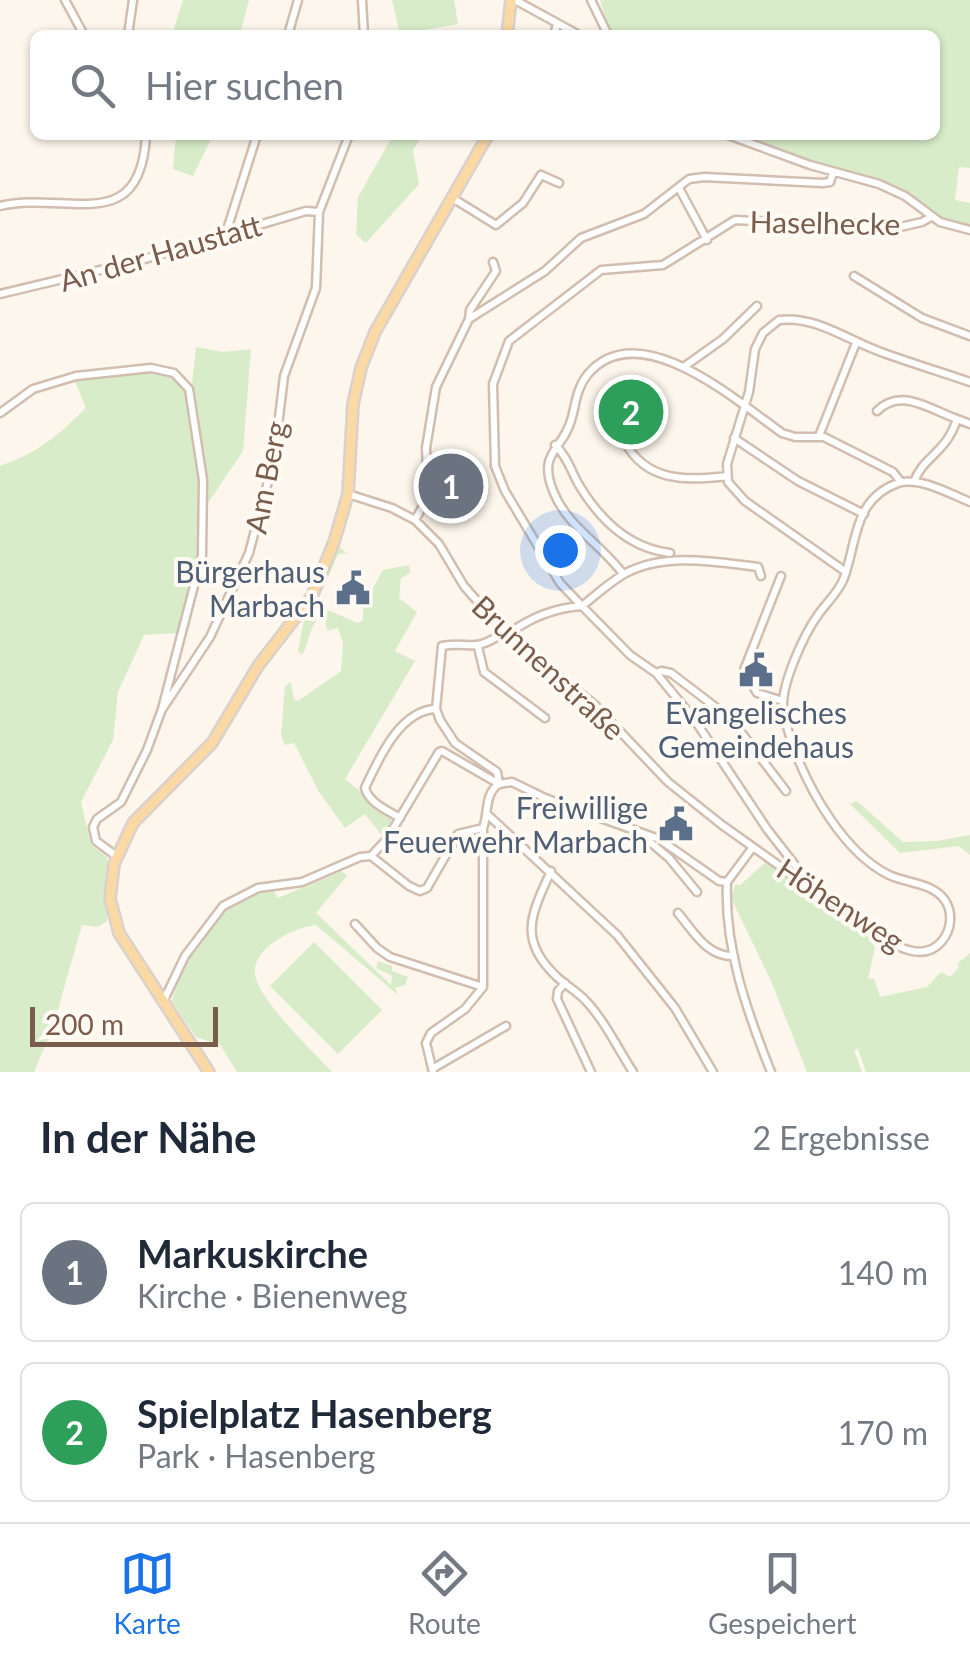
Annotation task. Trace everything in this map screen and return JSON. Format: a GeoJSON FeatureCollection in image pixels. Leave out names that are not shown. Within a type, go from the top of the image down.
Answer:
{"type":"FeatureCollection","features":[{"type":"Feature","properties":{"kind":"main road"},"geometry":{"type":"LineString","coordinates":[[507,30],[513,0]]}},
{"type":"Feature","properties":{"kind":"main road"},"geometry":{"type":"LineString","coordinates":[[208,1072],[126,946],[116,922],[110,890],[116,856],[133,822],[212,742],[258,666],[308,604],[330,554],[348,494],[354,404],[361,368],[375,332],[485,140]]}},
{"type":"Feature","properties":{"kind":"street"},"geometry":{"type":"LineString","coordinates":[[64,0],[81,30]]}},
{"type":"Feature","properties":{"kind":"street"},"geometry":{"type":"LineString","coordinates":[[129,30],[133,0]]}},
{"type":"Feature","properties":{"kind":"street"},"geometry":{"type":"LineString","coordinates":[[289,30],[298,0]]}},
{"type":"Feature","properties":{"kind":"street"},"geometry":{"type":"LineString","coordinates":[[362,0],[364,30]]}},
{"type":"Feature","properties":{"kind":"street"},"geometry":{"type":"LineString","coordinates":[[513,0],[568,30]]}},
{"type":"Feature","properties":{"kind":"street"},"geometry":{"type":"LineString","coordinates":[[591,0],[606,30]]}},
{"type":"Feature","properties":{"kind":"street"},"geometry":{"type":"LineString","coordinates":[[555,30],[557,24]]}},
{"type":"Feature","properties":{"kind":"street"},"geometry":{"type":"LineString","coordinates":[[0,206],[38,200],[91,206],[114,200],[126,193],[138,177],[145,140]]}},
{"type":"Feature","properties":{"kind":"street"},"geometry":{"type":"LineString","coordinates":[[226,235],[255,140]]}},
{"type":"Feature","properties":{"kind":"street"},"geometry":{"type":"LineString","coordinates":[[319,212],[347,140]]}},
{"type":"Feature","properties":{"kind":"street"},"geometry":{"type":"LineString","coordinates":[[742,140],[892,189],[949,226],[970,230]]}},
{"type":"Feature","properties":{"kind":"street"},"geometry":{"type":"LineString","coordinates":[[470,319],[545,271],[581,238],[644,214],[690,179],[830,182],[833,172]]}},
{"type":"Feature","properties":{"kind":"street"},"geometry":{"type":"LineString","coordinates":[[454,199],[496,225],[524,203],[541,175],[559,183]]}},
{"type":"Feature","properties":{"kind":"street"},"geometry":{"type":"LineString","coordinates":[[680,188],[706,240]]}},
{"type":"Feature","properties":{"kind":"street","name":"An der Haustatt"},"geometry":{"type":"LineString","coordinates":[[0,294],[111,268],[306,211],[319,212]]}},
{"type":"Feature","properties":{"kind":"street","name":"Am Berg"},"geometry":{"type":"LineString","coordinates":[[162,708],[210,637],[250,553],[274,458],[284,376],[316,288],[319,212]]}},
{"type":"Feature","properties":{"kind":"street","name":"Haselhecke"},"geometry":{"type":"LineString","coordinates":[[656,673],[630,655],[560,582],[500,482],[493,460],[494,376],[504,349],[513,336],[597,273],[605,269],[656,268],[736,220],[896,228],[931,216]]}},
{"type":"Feature","properties":{"kind":"street"},"geometry":{"type":"LineString","coordinates":[[416,520],[428,497],[426,448],[436,387],[470,319],[470,310],[496,271],[493,262]]}},
{"type":"Feature","properties":{"kind":"street"},"geometry":{"type":"LineString","coordinates":[[854,276],[922,318],[970,336]]}},
{"type":"Feature","properties":{"kind":"street"},"geometry":{"type":"LineString","coordinates":[[685,366],[723,339],[756,306]]}},
{"type":"Feature","properties":{"kind":"street"},"geometry":{"type":"LineString","coordinates":[[846,572],[745,501],[728,482],[734,438],[760,338],[779,320],[789,319],[836,330],[856,343],[970,382]]}},
{"type":"Feature","properties":{"kind":"street"},"geometry":{"type":"LineString","coordinates":[[819,436],[856,343]]}},
{"type":"Feature","properties":{"kind":"street"},"geometry":{"type":"LineString","coordinates":[[623,574],[556,499],[547,471],[588,374],[618,357],[644,354],[685,366],[789,436],[819,436],[893,472],[901,482]]}},
{"type":"Feature","properties":{"kind":"street"},"geometry":{"type":"LineString","coordinates":[[0,413],[34,388],[76,376],[151,368],[174,373],[189,389],[203,480],[202,555],[162,708],[147,750],[121,802],[97,819],[93,828],[96,841],[116,856]]}},
{"type":"Feature","properties":{"kind":"street"},"geometry":{"type":"LineString","coordinates":[[878,410],[897,398],[970,424]]}},
{"type":"Feature","properties":{"kind":"street"},"geometry":{"type":"LineString","coordinates":[[914,482],[918,472],[948,444],[957,419]]}},
{"type":"Feature","properties":{"kind":"street"},"geometry":{"type":"LineString","coordinates":[[734,438],[798,481],[864,514]]}},
{"type":"Feature","properties":{"kind":"street"},"geometry":{"type":"LineString","coordinates":[[626,442],[635,460],[652,471],[684,479],[726,476]]}},
{"type":"Feature","properties":{"kind":"street"},"geometry":{"type":"LineString","coordinates":[[555,445],[587,497],[610,525],[637,545],[670,553]]}},
{"type":"Feature","properties":{"kind":"street"},"geometry":{"type":"LineString","coordinates":[[782,576],[744,670],[757,693],[784,701],[809,629],[840,587],[855,528],[885,491],[901,482],[914,482],[970,502]]}},
{"type":"Feature","properties":{"kind":"street","name":"Brunnenstraße"},"geometry":{"type":"LineString","coordinates":[[348,494],[416,520],[438,544],[464,586],[505,633],[595,706],[668,782],[753,847]]}},
{"type":"Feature","properties":{"kind":"street"},"geometry":{"type":"LineString","coordinates":[[506,1026],[432,1071],[426,1043],[431,1033],[465,1010],[483,988],[483,828],[488,798],[498,784],[497,772],[447,734],[436,708],[442,646],[478,647],[540,615],[562,607],[582,606],[623,574],[650,563],[707,560],[758,567],[761,576]]}},
{"type":"Feature","properties":{"kind":"street"},"geometry":{"type":"LineString","coordinates":[[478,647],[484,672],[545,718]]}},
{"type":"Feature","properties":{"kind":"street"},"geometry":{"type":"LineString","coordinates":[[786,791],[731,719],[667,671],[656,673],[694,718],[767,830],[798,866],[800,879]]}},
{"type":"Feature","properties":{"kind":"street","name":"Höhenweg"},"geometry":{"type":"LineString","coordinates":[[753,847],[902,949],[932,949],[948,929],[949,910],[938,893],[879,870],[844,839],[799,760],[784,701]]}},
{"type":"Feature","properties":{"kind":"street"},"geometry":{"type":"LineString","coordinates":[[400,818],[366,795],[364,788],[409,717],[436,708]]}},
{"type":"Feature","properties":{"kind":"street"},"geometry":{"type":"LineString","coordinates":[[163,1002],[185,956],[223,906],[258,888],[302,882],[371,856],[387,839],[442,751],[498,784],[512,782],[658,839],[727,882]]}},
{"type":"Feature","properties":{"kind":"street"},"geometry":{"type":"LineString","coordinates":[[488,816],[601,918],[639,961],[675,1008],[713,1072]]}},
{"type":"Feature","properties":{"kind":"street"},"geometry":{"type":"LineString","coordinates":[[371,856],[413,889],[423,890],[458,834],[483,828]]}},
{"type":"Feature","properties":{"kind":"street"},"geometry":{"type":"LineString","coordinates":[[642,834],[669,858],[697,892]]}},
{"type":"Feature","properties":{"kind":"street"},"geometry":{"type":"LineString","coordinates":[[753,847],[727,882],[726,906],[747,1007],[771,1072]]}},
{"type":"Feature","properties":{"kind":"street"},"geometry":{"type":"LineString","coordinates":[[551,871],[533,910],[531,929],[539,956],[594,1012],[633,1072]]}},
{"type":"Feature","properties":{"kind":"street"},"geometry":{"type":"LineString","coordinates":[[678,913],[712,952],[734,956]]}},
{"type":"Feature","properties":{"kind":"street"},"geometry":{"type":"LineString","coordinates":[[355,924],[390,957],[483,988]]}},
{"type":"Feature","properties":{"kind":"street"},"geometry":{"type":"LineString","coordinates":[[565,983],[557,999],[591,1072]]}},
{"type":"Feature","properties":{"kind":"green space"},"geometry":{"type":"Polygon","coordinates":[[[183,0],[249,0],[241,30],[174,30],[183,0]]]}},
{"type":"Feature","properties":{"kind":"green space"},"geometry":{"type":"Polygon","coordinates":[[[392,0],[454,0],[458,24],[399,30],[392,0]]]}},
{"type":"Feature","properties":{"kind":"green space"},"geometry":{"type":"Polygon","coordinates":[[[600,0],[970,0],[970,168],[959,167],[955,200],[970,203],[970,226],[938,216],[881,181],[811,163],[752,140],[940,140],[940,30],[609,30],[600,0]]]}},
{"type":"Feature","properties":{"kind":"green space"},"geometry":{"type":"Polygon","coordinates":[[[176,140],[211,140],[193,176],[173,169],[176,140]]]}},
{"type":"Feature","properties":{"kind":"green space"},"geometry":{"type":"Polygon","coordinates":[[[390,140],[420,140],[413,150],[419,184],[366,243],[356,235],[358,197],[390,140]]]}},
{"type":"Feature","properties":{"kind":"green space"},"geometry":{"type":"Polygon","coordinates":[[[196,347],[223,352],[251,349],[243,451],[202,512],[200,555],[179,633],[144,635],[118,692],[113,740],[81,802],[91,845],[107,857],[107,921],[98,927],[82,925],[53,1027],[34,1072],[0,1072],[0,466],[46,443],[86,408],[74,379],[151,370],[174,375],[187,387],[192,384],[196,347]]]}},
{"type":"Feature","properties":{"kind":"green space"},"geometry":{"type":"Polygon","coordinates":[[[339,547],[347,553],[338,554],[316,605],[358,623],[363,620],[363,606],[383,570],[409,565],[410,573],[401,578],[399,598],[417,612],[395,651],[415,661],[345,779],[392,818],[384,838],[365,814],[345,828],[319,792],[294,743],[285,745],[281,736],[285,686],[291,682],[294,699],[298,701],[341,671],[343,643],[338,628],[327,631],[321,617],[302,655],[298,651],[304,620],[339,547]]]}},
{"type":"Feature","properties":{"kind":"green space"},"geometry":{"type":"Polygon","coordinates":[[[857,801],[903,842],[970,835],[970,855],[959,846],[900,853],[850,804],[857,801]]]}},
{"type":"Feature","properties":{"kind":"green space"},"geometry":{"type":"Polygon","coordinates":[[[767,861],[864,930],[875,947],[868,979],[874,978],[880,997],[927,987],[941,972],[950,977],[970,953],[970,1072],[866,1072],[858,1049],[854,1050],[862,1072],[807,1072],[771,981],[731,898],[735,885],[767,861]]]}},
{"type":"Feature","properties":{"kind":"green space"},"geometry":{"type":"Polygon","coordinates":[[[342,871],[347,876],[316,913],[391,985],[392,976],[376,968],[378,961],[408,977],[405,985],[395,988],[398,995],[316,925],[289,933],[263,952],[256,964],[258,985],[276,1011],[332,1072],[237,1072],[220,1045],[196,1037],[172,1002],[189,958],[219,916],[242,898],[272,889],[278,898],[342,871]]]}},
{"type":"Feature","properties":{"kind":"green space"},"geometry":{"type":"Polygon","coordinates":[[[314,942],[382,1010],[338,1054],[270,986],[314,942]]]}},
{"type":"Feature","properties":{"kind":"place","name":"Spielplatz Hasenberg"},"geometry":{"type":"Point","coordinates":[631,412]}},
{"type":"Feature","properties":{"kind":"place","name":"Markuskirche"},"geometry":{"type":"Point","coordinates":[451,486]}},
{"type":"Feature","properties":{"kind":"place","name":"Bürgerhaus Marbach"},"geometry":{"type":"Point","coordinates":[353,588]}},
{"type":"Feature","properties":{"kind":"place","name":"Evangelisches Gemeindehaus"},"geometry":{"type":"Point","coordinates":[756,670]}},
{"type":"Feature","properties":{"kind":"place","name":"Freiwillige Feuerwehr Marbach"},"geometry":{"type":"Point","coordinates":[676,824]}}]}
